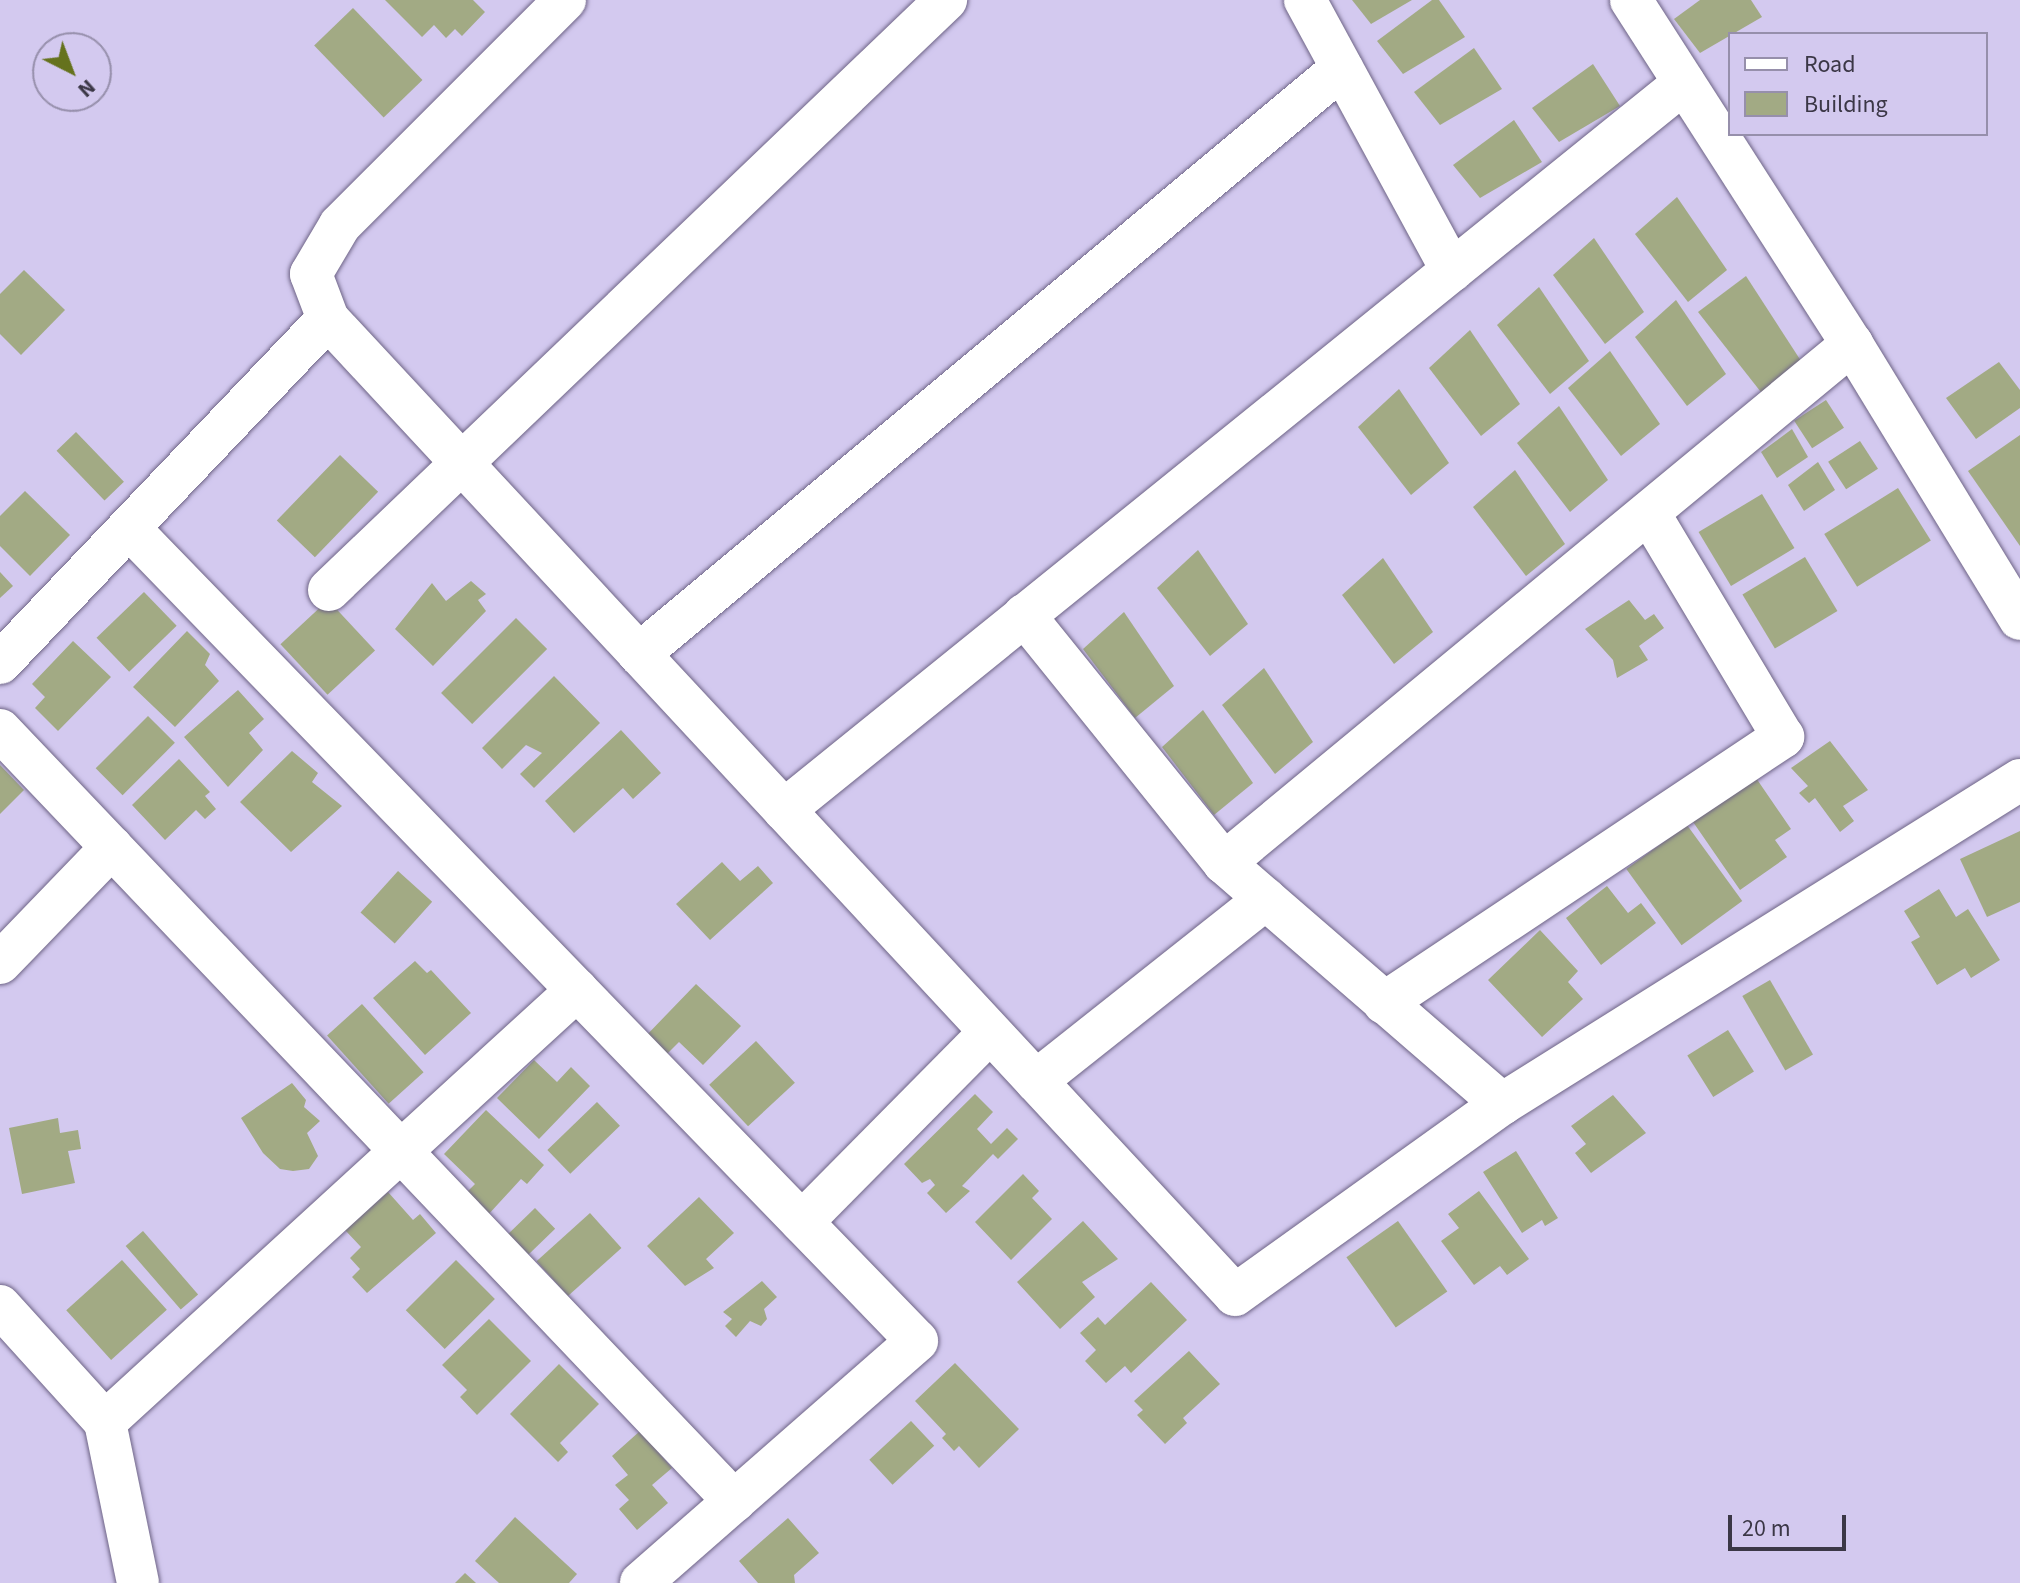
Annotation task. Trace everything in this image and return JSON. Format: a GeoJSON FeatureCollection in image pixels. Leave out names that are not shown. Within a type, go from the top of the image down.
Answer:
{"type":"FeatureCollection","features":[{"type":"Feature","properties":{"kind":"street"},"geometry":{"type":"LineString","coordinates":[[565,0],[340,225],[311,274],[328,319],[1235,1295],[1502,1104],[2020,780]]}},
{"type":"Feature","properties":{"kind":"street"},"geometry":{"type":"LineString","coordinates":[[329,590],[459,461],[946,0]]}},
{"type":"Feature","properties":{"kind":"street"},"geometry":{"type":"LineString","coordinates":[[1305,0],[1452,271]]}},
{"type":"Feature","properties":{"kind":"street"},"geometry":{"type":"LineString","coordinates":[[1631,0],[1852,344],[2020,619]]}},
{"type":"Feature","properties":{"kind":"street"},"geometry":{"type":"LineString","coordinates":[[639,654],[1342,68]]}},
{"type":"Feature","properties":{"kind":"street"},"geometry":{"type":"LineString","coordinates":[[784,810],[1684,83]]}},
{"type":"Feature","properties":{"kind":"street"},"geometry":{"type":"LineString","coordinates":[[0,663],[328,319]]}},
{"type":"Feature","properties":{"kind":"street"},"geometry":{"type":"LineString","coordinates":[[1224,863],[1852,344]]}},
{"type":"Feature","properties":{"kind":"street"},"geometry":{"type":"LineString","coordinates":[[1384,1003],[1783,737],[1649,513]]}},
{"type":"Feature","properties":{"kind":"street"},"geometry":{"type":"LineString","coordinates":[[129,528],[917,1341],[641,1583]]}},
{"type":"Feature","properties":{"kind":"street"},"geometry":{"type":"LineString","coordinates":[[1024,615],[1224,863],[1502,1104]]}},
{"type":"Feature","properties":{"kind":"street"},"geometry":{"type":"LineString","coordinates":[[0,730],[734,1501]]}},
{"type":"Feature","properties":{"kind":"street"},"geometry":{"type":"LineString","coordinates":[[0,963],[112,847]]}},
{"type":"Feature","properties":{"kind":"street"},"geometry":{"type":"LineString","coordinates":[[1036,1081],[1266,899]]}},
{"type":"Feature","properties":{"kind":"street"},"geometry":{"type":"LineString","coordinates":[[105,1422],[577,990]]}},
{"type":"Feature","properties":{"kind":"street"},"geometry":{"type":"LineString","coordinates":[[802,1222],[990,1032]]}},
{"type":"Feature","properties":{"kind":"street"},"geometry":{"type":"LineString","coordinates":[[0,1306],[105,1422],[138,1583]]}},
{"type":"Feature","properties":{"kind":"building"},"geometry":{"type":"Polygon","coordinates":[[[385,0],[473,0],[485,12],[462,36],[455,29],[446,38],[434,25],[422,37],[385,0]]]}},
{"type":"Feature","properties":{"kind":"building"},"geometry":{"type":"Polygon","coordinates":[[[1352,0],[1412,0],[1371,24],[1352,0]]]}},
{"type":"Feature","properties":{"kind":"building"},"geometry":{"type":"Polygon","coordinates":[[[1432,0],[1439,0],[1465,37],[1403,74],[1377,41],[1432,0]]]}},
{"type":"Feature","properties":{"kind":"building"},"geometry":{"type":"Polygon","coordinates":[[[1700,0],[1751,0],[1762,17],[1736,32],[1728,32],[1728,37],[1700,53],[1674,19],[1700,0]]]}},
{"type":"Feature","properties":{"kind":"building"},"geometry":{"type":"Polygon","coordinates":[[[353,8],[422,80],[384,117],[314,46],[353,8]]]}},
{"type":"Feature","properties":{"kind":"building"},"geometry":{"type":"Polygon","coordinates":[[[1474,48],[1502,89],[1440,125],[1414,92],[1474,48]]]}},
{"type":"Feature","properties":{"kind":"building"},"geometry":{"type":"Polygon","coordinates":[[[1593,64],[1620,106],[1559,142],[1532,108],[1593,64]]]}},
{"type":"Feature","properties":{"kind":"building"},"geometry":{"type":"Polygon","coordinates":[[[1514,120],[1542,162],[1480,198],[1453,165],[1514,120]]]}},
{"type":"Feature","properties":{"kind":"building"},"geometry":{"type":"Polygon","coordinates":[[[1677,197],[1727,270],[1688,302],[1635,234],[1677,197]]]}},
{"type":"Feature","properties":{"kind":"building"},"geometry":{"type":"Polygon","coordinates":[[[1594,238],[1644,312],[1605,344],[1553,275],[1594,238]]]}},
{"type":"Feature","properties":{"kind":"building"},"geometry":{"type":"Polygon","coordinates":[[[24,270],[65,310],[21,355],[0,334],[0,294],[24,270]]]}},
{"type":"Feature","properties":{"kind":"building"},"geometry":{"type":"Polygon","coordinates":[[[1746,276],[1803,364],[1764,396],[1698,312],[1746,276]]]}},
{"type":"Feature","properties":{"kind":"building"},"geometry":{"type":"Polygon","coordinates":[[[1539,287],[1589,361],[1550,394],[1497,325],[1539,287]]]}},
{"type":"Feature","properties":{"kind":"building"},"geometry":{"type":"Polygon","coordinates":[[[1676,300],[1726,374],[1687,406],[1635,337],[1676,300]]]}},
{"type":"Feature","properties":{"kind":"building"},"geometry":{"type":"Polygon","coordinates":[[[1470,330],[1520,404],[1481,436],[1429,368],[1470,330]]]}},
{"type":"Feature","properties":{"kind":"building"},"geometry":{"type":"Polygon","coordinates":[[[1610,351],[1660,424],[1621,456],[1568,388],[1610,351]]]}},
{"type":"Feature","properties":{"kind":"building"},"geometry":{"type":"Polygon","coordinates":[[[1999,362],[2020,390],[2020,408],[1976,439],[1946,398],[1999,362]]]}},
{"type":"Feature","properties":{"kind":"building"},"geometry":{"type":"Polygon","coordinates":[[[1399,389],[1449,463],[1411,495],[1358,427],[1399,389]]]}},
{"type":"Feature","properties":{"kind":"building"},"geometry":{"type":"Polygon","coordinates":[[[1826,400],[1844,428],[1812,448],[1794,421],[1826,400]]]}},
{"type":"Feature","properties":{"kind":"building"},"geometry":{"type":"Polygon","coordinates":[[[1559,406],[1608,480],[1570,512],[1517,443],[1559,406]]]}},
{"type":"Feature","properties":{"kind":"building"},"geometry":{"type":"Polygon","coordinates":[[[1792,429],[1808,457],[1777,478],[1761,452],[1792,429]]]}},
{"type":"Feature","properties":{"kind":"building"},"geometry":{"type":"Polygon","coordinates":[[[76,432],[124,482],[105,500],[57,451],[76,432]]]}},
{"type":"Feature","properties":{"kind":"building"},"geometry":{"type":"Polygon","coordinates":[[[2020,435],[2020,546],[1968,471],[2020,435]]]}},
{"type":"Feature","properties":{"kind":"building"},"geometry":{"type":"Polygon","coordinates":[[[1860,441],[1878,469],[1846,489],[1828,462],[1860,441]]]}},
{"type":"Feature","properties":{"kind":"building"},"geometry":{"type":"Polygon","coordinates":[[[340,455],[378,492],[315,557],[277,520],[340,455]]]}},
{"type":"Feature","properties":{"kind":"building"},"geometry":{"type":"Polygon","coordinates":[[[1818,462],[1835,490],[1804,511],[1788,485],[1818,462]]]}},
{"type":"Feature","properties":{"kind":"building"},"geometry":{"type":"Polygon","coordinates":[[[1515,470],[1565,544],[1526,576],[1473,507],[1515,470]]]}},
{"type":"Feature","properties":{"kind":"building"},"geometry":{"type":"Polygon","coordinates":[[[1898,488],[1931,541],[1857,587],[1824,534],[1898,488]]]}},
{"type":"Feature","properties":{"kind":"building"},"geometry":{"type":"Polygon","coordinates":[[[25,491],[70,535],[30,576],[0,546],[0,516],[25,491]]]}},
{"type":"Feature","properties":{"kind":"building"},"geometry":{"type":"Polygon","coordinates":[[[1762,494],[1794,548],[1731,586],[1699,532],[1762,494]]]}},
{"type":"Feature","properties":{"kind":"building"},"geometry":{"type":"Polygon","coordinates":[[[1198,550],[1248,624],[1210,656],[1157,588],[1198,550]]]}},
{"type":"Feature","properties":{"kind":"building"},"geometry":{"type":"Polygon","coordinates":[[[1805,557],[1837,611],[1775,649],[1742,595],[1805,557]]]}},
{"type":"Feature","properties":{"kind":"building"},"geometry":{"type":"Polygon","coordinates":[[[1383,558],[1433,632],[1394,664],[1342,595],[1383,558]]]}},
{"type":"Feature","properties":{"kind":"building"},"geometry":{"type":"Polygon","coordinates":[[[0,572],[13,586],[0,598],[0,572]]]}},
{"type":"Feature","properties":{"kind":"building"},"geometry":{"type":"Polygon","coordinates":[[[471,581],[486,594],[478,600],[486,611],[433,666],[395,629],[432,583],[446,601],[471,581]]]}},
{"type":"Feature","properties":{"kind":"building"},"geometry":{"type":"Polygon","coordinates":[[[144,592],[177,626],[129,672],[97,638],[144,592]]]}},
{"type":"Feature","properties":{"kind":"building"},"geometry":{"type":"Polygon","coordinates":[[[328,600],[375,650],[328,695],[280,644],[328,600]]]}},
{"type":"Feature","properties":{"kind":"building"},"geometry":{"type":"Polygon","coordinates":[[[1629,600],[1645,620],[1654,614],[1664,628],[1639,646],[1648,660],[1617,678],[1613,660],[1585,629],[1629,600]]]}},
{"type":"Feature","properties":{"kind":"building"},"geometry":{"type":"Polygon","coordinates":[[[1124,612],[1174,686],[1135,718],[1083,649],[1124,612]]]}},
{"type":"Feature","properties":{"kind":"building"},"geometry":{"type":"Polygon","coordinates":[[[516,618],[547,649],[472,724],[441,693],[516,618]]]}},
{"type":"Feature","properties":{"kind":"building"},"geometry":{"type":"Polygon","coordinates":[[[187,631],[210,654],[205,665],[219,681],[175,727],[133,687],[187,631]]]}},
{"type":"Feature","properties":{"kind":"building"},"geometry":{"type":"Polygon","coordinates":[[[73,641],[111,677],[58,731],[35,708],[45,697],[32,684],[73,641]]]}},
{"type":"Feature","properties":{"kind":"building"},"geometry":{"type":"Polygon","coordinates":[[[1264,668],[1313,742],[1275,774],[1222,705],[1264,668]]]}},
{"type":"Feature","properties":{"kind":"building"},"geometry":{"type":"Polygon","coordinates":[[[554,676],[600,723],[534,788],[520,774],[542,753],[526,745],[502,769],[482,748],[554,676]]]}},
{"type":"Feature","properties":{"kind":"building"},"geometry":{"type":"Polygon","coordinates":[[[238,690],[264,719],[249,733],[263,750],[228,787],[184,737],[238,690]]]}},
{"type":"Feature","properties":{"kind":"building"},"geometry":{"type":"Polygon","coordinates":[[[1203,710],[1253,783],[1214,815],[1162,747],[1203,710]]]}},
{"type":"Feature","properties":{"kind":"building"},"geometry":{"type":"Polygon","coordinates":[[[148,716],[175,743],[123,795],[96,768],[148,716]]]}},
{"type":"Feature","properties":{"kind":"building"},"geometry":{"type":"Polygon","coordinates":[[[621,730],[661,773],[633,799],[623,788],[574,833],[545,801],[621,730]]]}},
{"type":"Feature","properties":{"kind":"building"},"geometry":{"type":"Polygon","coordinates":[[[1830,741],[1868,790],[1843,806],[1854,821],[1840,832],[1815,798],[1809,803],[1799,793],[1808,786],[1791,768],[1830,741]]]}},
{"type":"Feature","properties":{"kind":"building"},"geometry":{"type":"Polygon","coordinates":[[[292,751],[318,773],[312,782],[342,806],[291,852],[240,802],[292,751]]]}},
{"type":"Feature","properties":{"kind":"building"},"geometry":{"type":"Polygon","coordinates":[[[179,759],[210,792],[205,796],[216,809],[205,819],[196,810],[165,840],[132,805],[179,759]]]}},
{"type":"Feature","properties":{"kind":"building"},"geometry":{"type":"Polygon","coordinates":[[[0,765],[24,790],[0,814],[0,765]]]}},
{"type":"Feature","properties":{"kind":"building"},"geometry":{"type":"Polygon","coordinates":[[[1754,775],[1791,829],[1775,840],[1787,857],[1740,890],[1691,819],[1754,775]]]}},
{"type":"Feature","properties":{"kind":"building"},"geometry":{"type":"Polygon","coordinates":[[[1687,825],[1742,901],[1682,945],[1626,869],[1687,825]]]}},
{"type":"Feature","properties":{"kind":"building"},"geometry":{"type":"Polygon","coordinates":[[[2020,831],[2020,902],[1987,917],[1960,859],[2020,831]]]}},
{"type":"Feature","properties":{"kind":"building"},"geometry":{"type":"Polygon","coordinates":[[[722,862],[740,881],[758,866],[773,883],[710,940],[676,904],[722,862]]]}},
{"type":"Feature","properties":{"kind":"building"},"geometry":{"type":"Polygon","coordinates":[[[398,871],[432,902],[395,943],[361,913],[398,871]]]}},
{"type":"Feature","properties":{"kind":"building"},"geometry":{"type":"Polygon","coordinates":[[[1607,886],[1628,913],[1641,903],[1656,923],[1601,965],[1566,918],[1607,886]]]}},
{"type":"Feature","properties":{"kind":"building"},"geometry":{"type":"Polygon","coordinates":[[[1939,889],[1956,917],[1968,909],[2000,960],[1971,978],[1965,968],[1937,985],[1911,942],[1920,937],[1904,911],[1939,889]]]}},
{"type":"Feature","properties":{"kind":"building"},"geometry":{"type":"Polygon","coordinates":[[[1540,930],[1578,971],[1568,982],[1583,999],[1542,1037],[1488,980],[1540,930]]]}},
{"type":"Feature","properties":{"kind":"building"},"geometry":{"type":"Polygon","coordinates":[[[415,961],[427,973],[431,970],[471,1013],[425,1055],[373,998],[415,961]]]}},
{"type":"Feature","properties":{"kind":"building"},"geometry":{"type":"Polygon","coordinates":[[[1770,980],[1813,1054],[1785,1070],[1742,996],[1770,980]]]}},
{"type":"Feature","properties":{"kind":"building"},"geometry":{"type":"Polygon","coordinates":[[[696,984],[741,1026],[703,1065],[679,1042],[661,1060],[641,1041],[696,984]]]}},
{"type":"Feature","properties":{"kind":"building"},"geometry":{"type":"Polygon","coordinates":[[[362,1004],[424,1072],[389,1104],[327,1035],[362,1004]]]}},
{"type":"Feature","properties":{"kind":"building"},"geometry":{"type":"Polygon","coordinates":[[[1728,1030],[1754,1072],[1713,1097],[1687,1055],[1728,1030]]]}},
{"type":"Feature","properties":{"kind":"building"},"geometry":{"type":"Polygon","coordinates":[[[756,1041],[795,1083],[748,1126],[709,1085],[756,1041]]]}},
{"type":"Feature","properties":{"kind":"building"},"geometry":{"type":"Polygon","coordinates":[[[534,1060],[557,1082],[571,1067],[590,1086],[539,1139],[497,1098],[534,1060]]]}},
{"type":"Feature","properties":{"kind":"building"},"geometry":{"type":"Polygon","coordinates":[[[292,1083],[306,1100],[304,1107],[320,1121],[307,1133],[318,1156],[309,1169],[293,1171],[280,1169],[263,1153],[241,1118],[292,1083]]]}},
{"type":"Feature","properties":{"kind":"building"},"geometry":{"type":"Polygon","coordinates":[[[975,1094],[993,1112],[977,1129],[991,1144],[1007,1128],[1018,1139],[998,1159],[993,1154],[962,1186],[970,1191],[946,1213],[927,1193],[935,1185],[930,1179],[922,1183],[904,1164],[975,1094]]]}},
{"type":"Feature","properties":{"kind":"building"},"geometry":{"type":"Polygon","coordinates":[[[1613,1095],[1646,1133],[1591,1173],[1575,1153],[1586,1144],[1571,1126],[1613,1095]]]}},
{"type":"Feature","properties":{"kind":"building"},"geometry":{"type":"Polygon","coordinates":[[[597,1102],[620,1126],[570,1174],[547,1150],[597,1102]]]}},
{"type":"Feature","properties":{"kind":"building"},"geometry":{"type":"Polygon","coordinates":[[[486,1110],[544,1165],[527,1184],[521,1179],[487,1216],[464,1195],[475,1184],[444,1154],[486,1110]]]}},
{"type":"Feature","properties":{"kind":"building"},"geometry":{"type":"Polygon","coordinates":[[[58,1118],[60,1133],[78,1130],[81,1149],[68,1151],[75,1183],[22,1194],[9,1128],[58,1118]]]}},
{"type":"Feature","properties":{"kind":"building"},"geometry":{"type":"Polygon","coordinates":[[[1516,1151],[1558,1218],[1545,1226],[1542,1220],[1522,1233],[1483,1172],[1516,1151]]]}},
{"type":"Feature","properties":{"kind":"building"},"geometry":{"type":"Polygon","coordinates":[[[1023,1174],[1039,1191],[1032,1198],[1052,1219],[1011,1260],[975,1222],[1023,1174]]]}},
{"type":"Feature","properties":{"kind":"building"},"geometry":{"type":"Polygon","coordinates":[[[1479,1191],[1529,1259],[1507,1275],[1500,1266],[1474,1285],[1441,1241],[1459,1228],[1448,1214],[1479,1191]]]}},
{"type":"Feature","properties":{"kind":"building"},"geometry":{"type":"Polygon","coordinates":[[[388,1192],[413,1220],[420,1214],[436,1233],[367,1293],[352,1277],[360,1269],[350,1258],[361,1247],[345,1230],[388,1192]]]}},
{"type":"Feature","properties":{"kind":"building"},"geometry":{"type":"Polygon","coordinates":[[[699,1197],[734,1233],[706,1259],[714,1268],[685,1286],[647,1246],[699,1197]]]}},
{"type":"Feature","properties":{"kind":"building"},"geometry":{"type":"Polygon","coordinates":[[[535,1208],[555,1229],[529,1255],[508,1234],[535,1208]]]}},
{"type":"Feature","properties":{"kind":"building"},"geometry":{"type":"Polygon","coordinates":[[[590,1213],[621,1248],[568,1296],[536,1261],[590,1213]]]}},
{"type":"Feature","properties":{"kind":"building"},"geometry":{"type":"Polygon","coordinates":[[[1083,1221],[1118,1259],[1082,1282],[1095,1297],[1060,1329],[1017,1282],[1083,1221]]]}},
{"type":"Feature","properties":{"kind":"building"},"geometry":{"type":"Polygon","coordinates":[[[1398,1221],[1447,1291],[1396,1328],[1346,1257],[1398,1221]]]}},
{"type":"Feature","properties":{"kind":"building"},"geometry":{"type":"Polygon","coordinates":[[[143,1231],[198,1294],[181,1309],[126,1246],[143,1231]]]}},
{"type":"Feature","properties":{"kind":"building"},"geometry":{"type":"Polygon","coordinates":[[[122,1260],[167,1310],[111,1360],[66,1310],[122,1260]]]}},
{"type":"Feature","properties":{"kind":"building"},"geometry":{"type":"Polygon","coordinates":[[[456,1260],[495,1299],[445,1349],[406,1310],[456,1260]]]}},
{"type":"Feature","properties":{"kind":"building"},"geometry":{"type":"Polygon","coordinates":[[[762,1281],[777,1297],[764,1309],[767,1319],[761,1326],[750,1321],[736,1337],[725,1326],[732,1319],[723,1312],[762,1281]]]}},
{"type":"Feature","properties":{"kind":"building"},"geometry":{"type":"Polygon","coordinates":[[[1151,1282],[1187,1320],[1131,1373],[1125,1366],[1106,1383],[1085,1361],[1096,1350],[1080,1333],[1098,1317],[1105,1325],[1151,1282]]]}},
{"type":"Feature","properties":{"kind":"building"},"geometry":{"type":"Polygon","coordinates":[[[489,1319],[531,1361],[477,1415],[460,1397],[467,1390],[442,1365],[489,1319]]]}},
{"type":"Feature","properties":{"kind":"building"},"geometry":{"type":"Polygon","coordinates":[[[1189,1351],[1220,1384],[1183,1418],[1187,1423],[1165,1444],[1137,1415],[1143,1410],[1134,1401],[1189,1351]]]}},
{"type":"Feature","properties":{"kind":"building"},"geometry":{"type":"Polygon","coordinates":[[[955,1363],[1019,1429],[979,1468],[959,1446],[954,1451],[942,1438],[946,1434],[915,1401],[955,1363]]]}},
{"type":"Feature","properties":{"kind":"building"},"geometry":{"type":"Polygon","coordinates":[[[559,1364],[599,1404],[560,1443],[568,1452],[558,1462],[510,1414],[559,1364]]]}},
{"type":"Feature","properties":{"kind":"building"},"geometry":{"type":"Polygon","coordinates":[[[911,1421],[934,1446],[893,1485],[869,1460],[911,1421]]]}},
{"type":"Feature","properties":{"kind":"building"},"geometry":{"type":"Polygon","coordinates":[[[640,1431],[672,1468],[652,1485],[668,1503],[637,1530],[619,1509],[629,1500],[615,1485],[628,1475],[612,1456],[640,1431]]]}},
{"type":"Feature","properties":{"kind":"building"},"geometry":{"type":"Polygon","coordinates":[[[515,1517],[577,1574],[569,1583],[499,1583],[475,1561],[515,1517]]]}},
{"type":"Feature","properties":{"kind":"building"},"geometry":{"type":"Polygon","coordinates":[[[788,1518],[819,1553],[794,1575],[795,1583],[758,1583],[739,1561],[788,1518]]]}},
{"type":"Feature","properties":{"kind":"building"},"geometry":{"type":"Polygon","coordinates":[[[465,1573],[476,1583],[455,1583],[465,1573]]]}}]}
